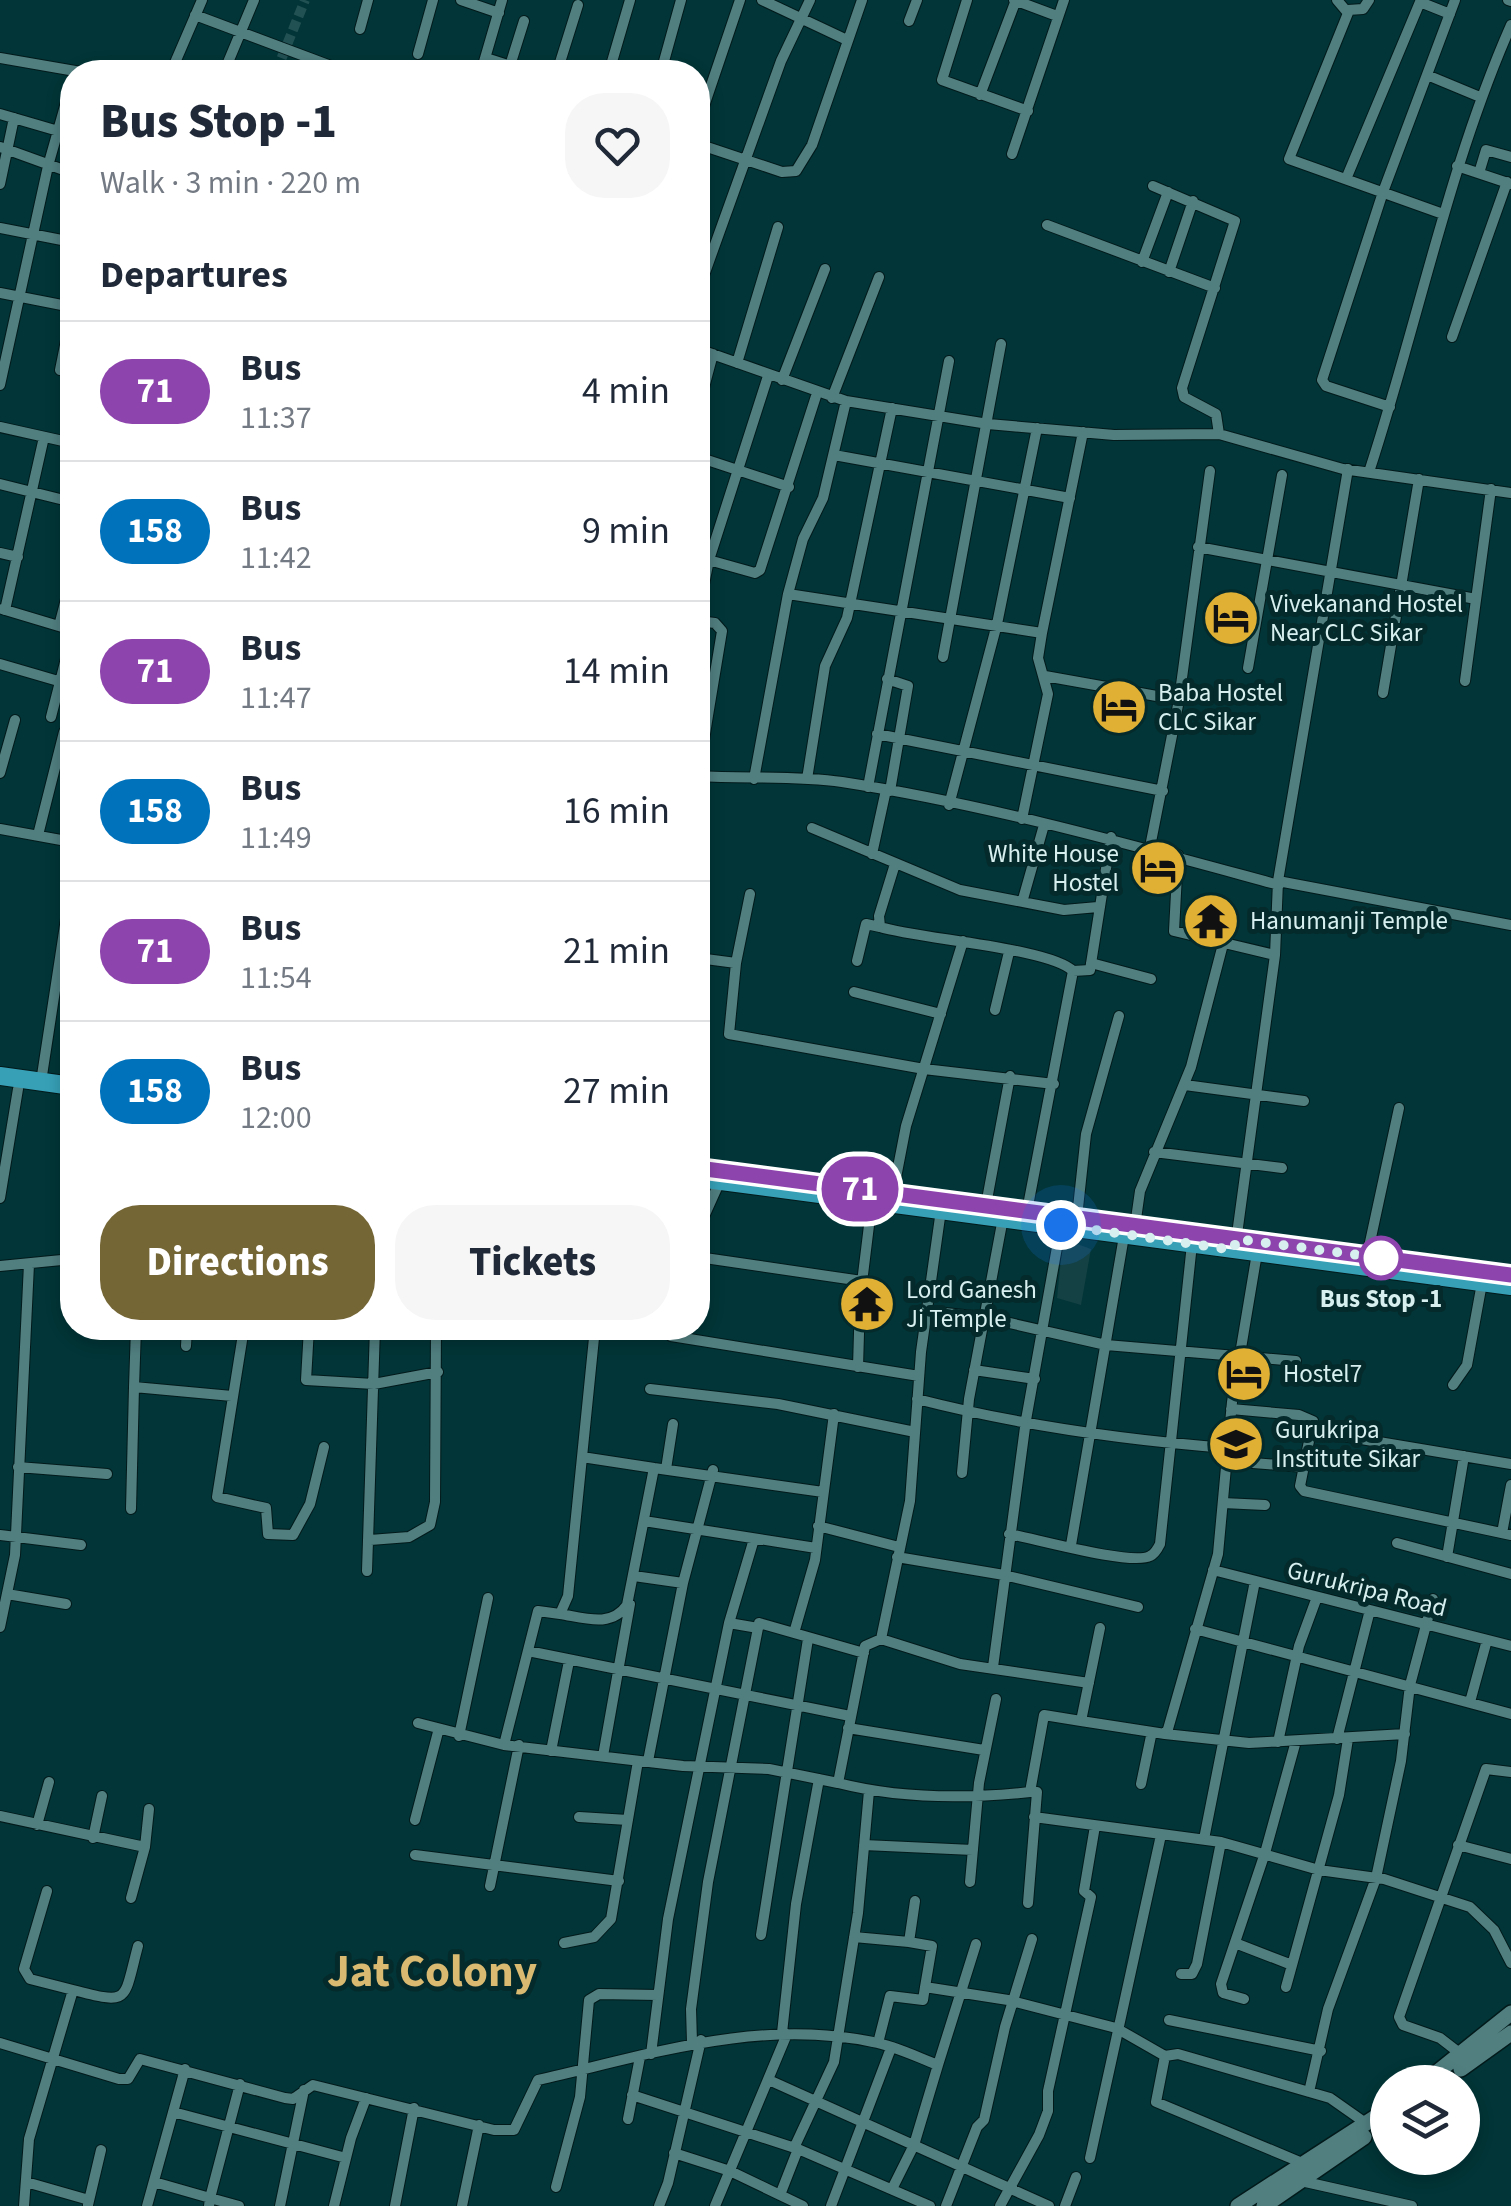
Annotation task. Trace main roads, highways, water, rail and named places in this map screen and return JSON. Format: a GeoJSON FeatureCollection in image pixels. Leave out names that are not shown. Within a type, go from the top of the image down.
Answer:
{"type":"FeatureCollection","features":[{"type":"Feature","properties":{"kind":"main road"},"geometry":{"type":"LineString","coordinates":[[0,1076],[60,1084]]}},
{"type":"Feature","properties":{"kind":"main road"},"geometry":{"type":"LineString","coordinates":[[9,1088],[60,1094]]}},
{"type":"Feature","properties":{"kind":"main road"},"geometry":{"type":"LineString","coordinates":[[710,1170],[986,1205],[1192,1244],[1235,1244],[1257,1252],[1511,1286]]}},
{"type":"Feature","properties":{"kind":"main road"},"geometry":{"type":"LineString","coordinates":[[710,1180],[1003,1218],[1069,1221]]}},
{"type":"Feature","properties":{"kind":"main road"},"geometry":{"type":"LineString","coordinates":[[1129,1231],[1511,1275]]}},
{"type":"Feature","properties":{"kind":"tunnel"},"geometry":{"type":"LineString","coordinates":[[281,60],[305,0]]}},
{"type":"Feature","properties":{"kind":"place","name":"Vivekanand Hostel Near CLC Sikar"},"geometry":{"type":"Point","coordinates":[1231,618]}},
{"type":"Feature","properties":{"kind":"place","name":"Baba Hostel CLC Sikar"},"geometry":{"type":"Point","coordinates":[1119,707]}},
{"type":"Feature","properties":{"kind":"place","name":"White House Hostel"},"geometry":{"type":"Point","coordinates":[1158,868]}},
{"type":"Feature","properties":{"kind":"place","name":"Hanumanji Temple"},"geometry":{"type":"Point","coordinates":[1211,921]}},
{"type":"Feature","properties":{"kind":"place","name":"Bus Stop -1"},"geometry":{"type":"Point","coordinates":[1381,1258]}},
{"type":"Feature","properties":{"kind":"place","name":"Lord Ganesh Ji Temple"},"geometry":{"type":"Point","coordinates":[867,1304]}},
{"type":"Feature","properties":{"kind":"place","name":"Hostel7"},"geometry":{"type":"Point","coordinates":[1244,1374]}},
{"type":"Feature","properties":{"kind":"place","name":"Gurukripa Institute Sikar"},"geometry":{"type":"Point","coordinates":[1236,1444]}},
{"type":"Feature","properties":{"kind":"district","name":"Jat Colony"},"geometry":{"type":"Point","coordinates":[432,1972]}}]}
